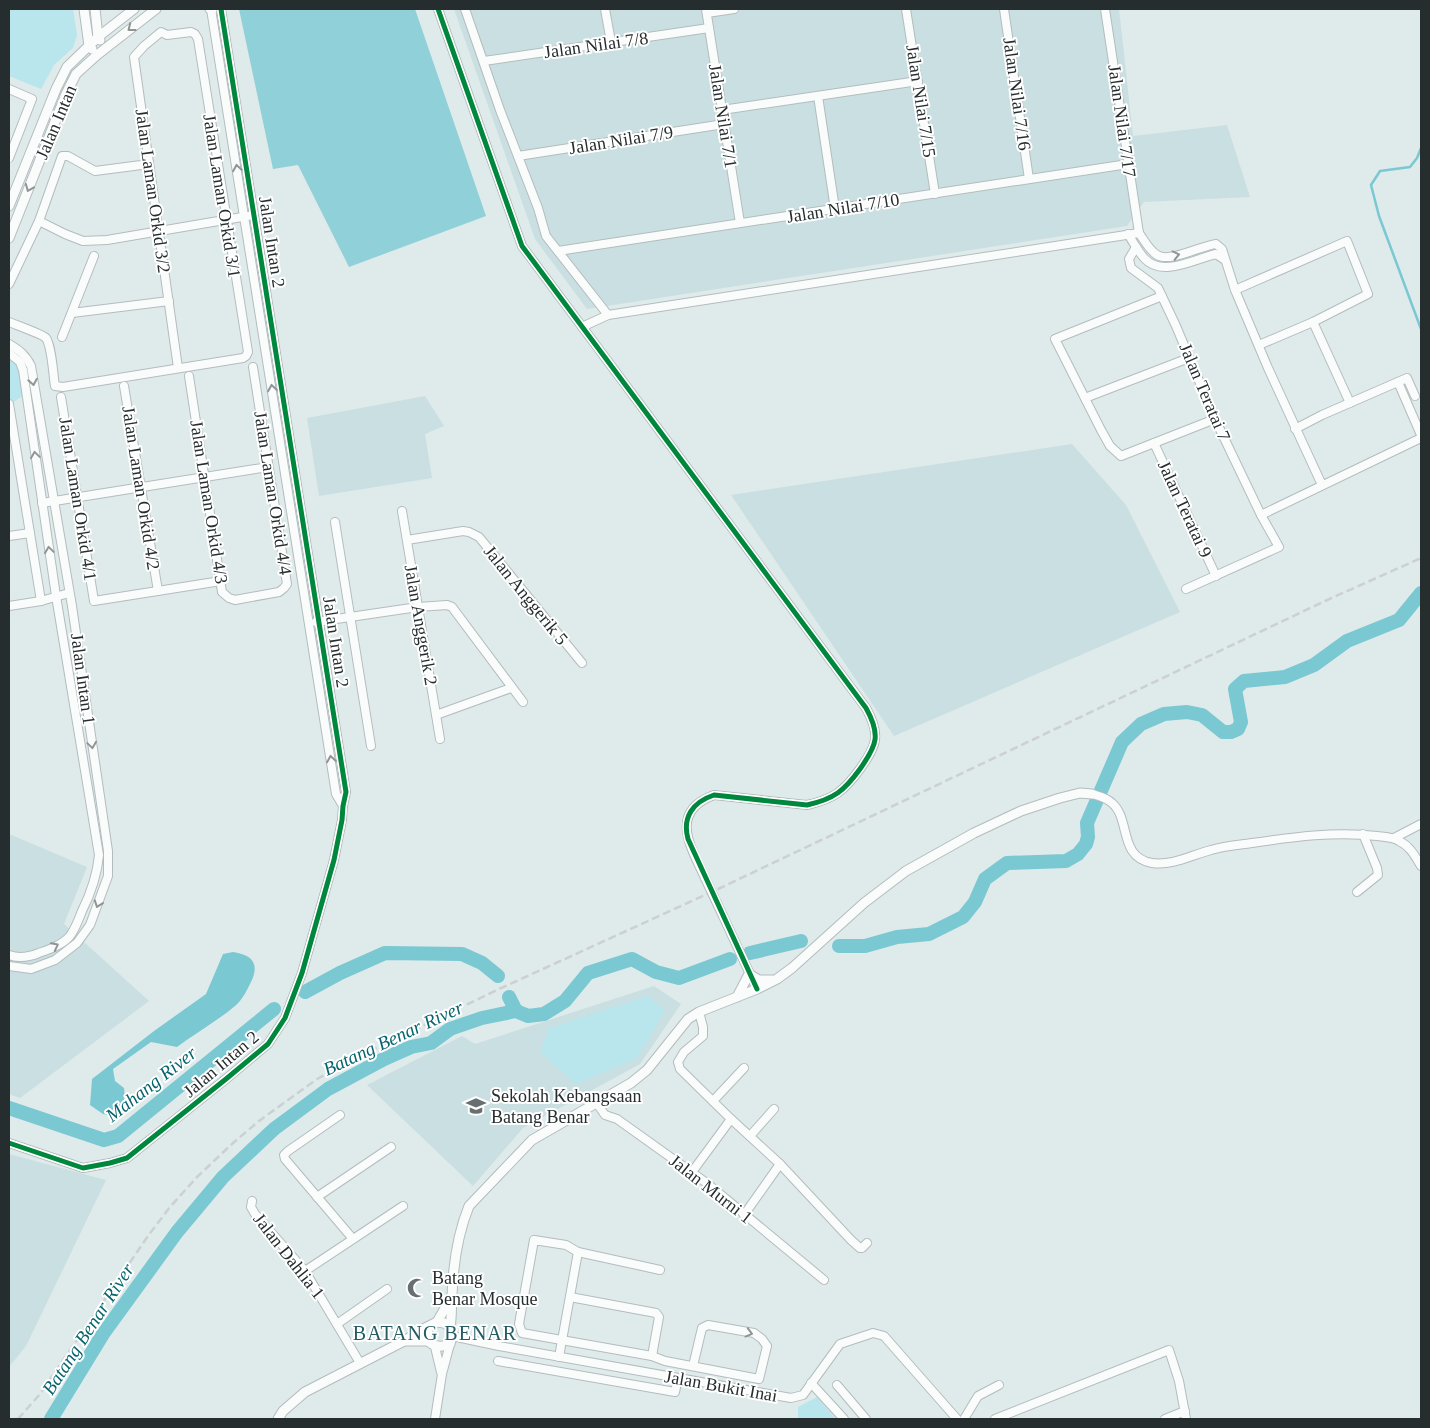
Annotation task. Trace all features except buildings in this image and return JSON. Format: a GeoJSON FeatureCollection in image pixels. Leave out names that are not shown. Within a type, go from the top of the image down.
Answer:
{"type":"FeatureCollection","features":[{"type":"Feature","properties":{"kind":"street"},"geometry":{"type":"LineString","coordinates":[[84,9],[89,46],[97,55]]}},
{"type":"Feature","properties":{"kind":"street"},"geometry":{"type":"LineString","coordinates":[[94,9],[98,38],[106,48]]}},
{"type":"Feature","properties":{"kind":"street","name":"Jalan Intan"},"geometry":{"type":"LineString","coordinates":[[9,206],[56,88],[67,67],[98,38],[134,9]]}},
{"type":"Feature","properties":{"kind":"street","name":"Jalan Intan"},"geometry":{"type":"LineString","coordinates":[[9,238],[66,94],[76,74],[97,55],[156,9]]}},
{"type":"Feature","properties":{"kind":"street","name":"Jalan Intan 2"},"geometry":{"type":"LineString","coordinates":[[9,1143],[83,1168],[110,1164],[127,1158],[226,1080],[268,1044],[286,1018],[302,973],[334,860],[342,820],[346,792],[254,215],[214,9]]}},
{"type":"Feature","properties":{"kind":"street","name":"Jalan Intan 2"},"geometry":{"type":"LineString","coordinates":[[214,9],[336,794],[343,806]]}},
{"type":"Feature","properties":{"kind":"street"},"geometry":{"type":"LineString","coordinates":[[438,9],[522,246],[874,721],[875,742],[872,752],[848,785],[836,794],[819,802],[806,805],[714,795],[704,798],[694,806],[687,819],[686,831],[705,878],[757,989]]}},
{"type":"Feature","properties":{"kind":"street"},"geometry":{"type":"LineString","coordinates":[[465,9],[500,110],[538,208],[546,236],[608,315]]}},
{"type":"Feature","properties":{"kind":"street"},"geometry":{"type":"LineString","coordinates":[[605,9],[610,42]]}},
{"type":"Feature","properties":{"kind":"street"},"geometry":{"type":"LineString","coordinates":[[706,11],[734,9]]}},
{"type":"Feature","properties":{"kind":"street","name":"Jalan Nilai 7/15"},"geometry":{"type":"LineString","coordinates":[[906,9],[935,194]]}},
{"type":"Feature","properties":{"kind":"street","name":"Jalan Nilai 7/16"},"geometry":{"type":"LineString","coordinates":[[1004,9],[1029,179]]}},
{"type":"Feature","properties":{"kind":"street","name":"Jalan Nilai 7/17"},"geometry":{"type":"LineString","coordinates":[[1105,9],[1139,233]]}},
{"type":"Feature","properties":{"kind":"street","name":"Jalan Nilai 7/1"},"geometry":{"type":"LineString","coordinates":[[706,11],[740,223]]}},
{"type":"Feature","properties":{"kind":"street","name":"Jalan Nilai 7/8"},"geometry":{"type":"LineString","coordinates":[[484,61],[709,28]]}},
{"type":"Feature","properties":{"kind":"street","name":"Jalan Laman Orkid 3/2"},"geometry":{"type":"LineString","coordinates":[[167,35],[161,32],[134,57],[178,368]]}},
{"type":"Feature","properties":{"kind":"street","name":"Jalan Laman Orkid 3/1"},"geometry":{"type":"LineString","coordinates":[[9,322],[46,338],[55,386],[63,387],[246,356],[248,352],[198,38],[192,32],[167,35]]}},
{"type":"Feature","properties":{"kind":"street"},"geometry":{"type":"LineString","coordinates":[[722,110],[918,81]]}},
{"type":"Feature","properties":{"kind":"street"},"geometry":{"type":"LineString","coordinates":[[9,89],[32,99],[9,158]]}},
{"type":"Feature","properties":{"kind":"street"},"geometry":{"type":"LineString","coordinates":[[818,96],[835,209]]}},
{"type":"Feature","properties":{"kind":"street","name":"Jalan Nilai 7/9"},"geometry":{"type":"LineString","coordinates":[[518,156],[724,124]]}},
{"type":"Feature","properties":{"kind":"street"},"geometry":{"type":"LineString","coordinates":[[9,284],[39,222],[62,156],[68,156],[95,171],[149,164]]}},
{"type":"Feature","properties":{"kind":"street","name":"Jalan Nilai 7/10"},"geometry":{"type":"LineString","coordinates":[[558,251],[1128,164]]}},
{"type":"Feature","properties":{"kind":"street"},"geometry":{"type":"LineString","coordinates":[[39,222],[83,241],[107,240],[254,215]]}},
{"type":"Feature","properties":{"kind":"street"},"geometry":{"type":"LineString","coordinates":[[582,327],[608,315],[1128,234],[1139,233],[1148,246],[1156,254],[1163,257],[1174,256],[1216,244],[1222,249],[1236,290],[1259,345],[1295,429],[1322,485]]}},
{"type":"Feature","properties":{"kind":"street"},"geometry":{"type":"LineString","coordinates":[[1128,234],[1142,257],[1148,262],[1162,267],[1171,267],[1216,254],[1226,260]]}},
{"type":"Feature","properties":{"kind":"street"},"geometry":{"type":"LineString","coordinates":[[1236,290],[1347,241],[1368,294],[1313,322],[1259,345]]}},
{"type":"Feature","properties":{"kind":"street","name":"Jalan Teratai 7"},"geometry":{"type":"LineString","coordinates":[[1136,247],[1129,259],[1131,268],[1158,288],[1215,419],[1278,547],[1216,576]]}},
{"type":"Feature","properties":{"kind":"street"},"geometry":{"type":"LineString","coordinates":[[62,337],[94,256]]}},
{"type":"Feature","properties":{"kind":"street"},"geometry":{"type":"LineString","coordinates":[[1162,296],[1055,339],[1110,446],[1121,456],[1215,419]]}},
{"type":"Feature","properties":{"kind":"street"},"geometry":{"type":"LineString","coordinates":[[72,313],[169,301]]}},
{"type":"Feature","properties":{"kind":"street"},"geometry":{"type":"LineString","coordinates":[[1313,322],[1350,403]]}},
{"type":"Feature","properties":{"kind":"street","name":"Jalan Intan 1"},"geometry":{"type":"LineString","coordinates":[[9,344],[22,352],[28,358],[31,366],[69,593],[108,851],[108,876],[90,925],[77,943],[54,960],[31,969],[9,966]]}},
{"type":"Feature","properties":{"kind":"street","name":"Jalan Intan 1"},"geometry":{"type":"LineString","coordinates":[[9,353],[20,362],[23,370],[56,596],[99,855],[98,869],[93,887],[70,935],[62,943],[26,958],[9,955]]}},
{"type":"Feature","properties":{"kind":"street"},"geometry":{"type":"LineString","coordinates":[[1085,398],[1189,358]]}},
{"type":"Feature","properties":{"kind":"street","name":"Jalan Laman Orkid 4/4"},"geometry":{"type":"LineString","coordinates":[[253,367],[287,584],[279,592],[256,596]]}},
{"type":"Feature","properties":{"kind":"street","name":"Jalan Laman Orkid 4/3"},"geometry":{"type":"LineString","coordinates":[[188,376],[222,592],[228,598],[235,600],[256,596]]}},
{"type":"Feature","properties":{"kind":"street"},"geometry":{"type":"LineString","coordinates":[[1295,429],[1322,415],[1407,378],[1415,396]]}},
{"type":"Feature","properties":{"kind":"street"},"geometry":{"type":"LineString","coordinates":[[1261,514],[1421,437],[1398,382]]}},
{"type":"Feature","properties":{"kind":"street","name":"Jalan Laman Orkid 4/2"},"geometry":{"type":"LineString","coordinates":[[124,386],[158,591]]}},
{"type":"Feature","properties":{"kind":"street","name":"Jalan Laman Orkid 4/1"},"geometry":{"type":"LineString","coordinates":[[61,397],[94,601],[158,591]]}},
{"type":"Feature","properties":{"kind":"street"},"geometry":{"type":"LineString","coordinates":[[9,404],[41,601]]}},
{"type":"Feature","properties":{"kind":"street","name":"Jalan Teratai 9"},"geometry":{"type":"LineString","coordinates":[[1154,443],[1216,576]]}},
{"type":"Feature","properties":{"kind":"street"},"geometry":{"type":"LineString","coordinates":[[9,464],[18,462]]}},
{"type":"Feature","properties":{"kind":"street"},"geometry":{"type":"LineString","coordinates":[[42,503],[268,467]]}},
{"type":"Feature","properties":{"kind":"street","name":"Jalan Anggerik 2"},"geometry":{"type":"LineString","coordinates":[[402,511],[440,740]]}},
{"type":"Feature","properties":{"kind":"street"},"geometry":{"type":"LineString","coordinates":[[335,522],[371,746]]}},
{"type":"Feature","properties":{"kind":"street","name":"Jalan Anggerik 5"},"geometry":{"type":"LineString","coordinates":[[407,540],[463,531],[479,537],[582,663]]}},
{"type":"Feature","properties":{"kind":"street"},"geometry":{"type":"LineString","coordinates":[[9,536],[30,533]]}},
{"type":"Feature","properties":{"kind":"street"},"geometry":{"type":"LineString","coordinates":[[1186,589],[1216,576]]}},
{"type":"Feature","properties":{"kind":"street"},"geometry":{"type":"LineString","coordinates":[[158,591],[221,581]]}},
{"type":"Feature","properties":{"kind":"street"},"geometry":{"type":"LineString","coordinates":[[9,606],[41,601],[69,593]]}},
{"type":"Feature","properties":{"kind":"street"},"geometry":{"type":"LineString","coordinates":[[309,623],[418,607],[447,605],[452,607],[522,702]]}},
{"type":"Feature","properties":{"kind":"street"},"geometry":{"type":"LineString","coordinates":[[436,715],[511,688]]}},
{"type":"Feature","properties":{"kind":"street"},"geometry":{"type":"LineString","coordinates":[[435,1419],[442,1374],[451,1336],[452,1296],[461,1232],[469,1206],[532,1140],[631,1083],[647,1070],[688,1019],[699,1012],[736,998],[777,979],[792,968],[864,903],[906,871],[974,833],[1021,810],[1080,793],[1103,797],[1112,803],[1118,810],[1134,854],[1140,859],[1151,863],[1177,862],[1212,849],[1306,835],[1363,834],[1394,838],[1402,842],[1410,848],[1421,866]]}},
{"type":"Feature","properties":{"kind":"street"},"geometry":{"type":"LineString","coordinates":[[1394,838],[1421,824]]}},
{"type":"Feature","properties":{"kind":"street"},"geometry":{"type":"LineString","coordinates":[[1357,892],[1378,875],[1363,834]]}},
{"type":"Feature","properties":{"kind":"street"},"geometry":{"type":"LineString","coordinates":[[749,974],[759,980],[777,979]]}},
{"type":"Feature","properties":{"kind":"street"},"geometry":{"type":"LineString","coordinates":[[736,998],[749,974]]}},
{"type":"Feature","properties":{"kind":"street"},"geometry":{"type":"LineString","coordinates":[[699,1012],[703,1036],[684,1052],[678,1062],[680,1069],[780,1164],[851,1240],[860,1248],[867,1243]]}},
{"type":"Feature","properties":{"kind":"street"},"geometry":{"type":"LineString","coordinates":[[713,1102],[744,1068]]}},
{"type":"Feature","properties":{"kind":"street","name":"Jalan Murni 1"},"geometry":{"type":"LineString","coordinates":[[596,1102],[605,1115],[618,1120],[692,1172],[824,1280]]}},
{"type":"Feature","properties":{"kind":"street"},"geometry":{"type":"LineString","coordinates":[[750,1136],[774,1109]]}},
{"type":"Feature","properties":{"kind":"street"},"geometry":{"type":"LineString","coordinates":[[340,1115],[284,1155],[285,1159],[317,1197],[354,1238]]}},
{"type":"Feature","properties":{"kind":"street"},"geometry":{"type":"LineString","coordinates":[[692,1172],[731,1119]]}},
{"type":"Feature","properties":{"kind":"street"},"geometry":{"type":"LineString","coordinates":[[317,1197],[391,1148]]}},
{"type":"Feature","properties":{"kind":"street"},"geometry":{"type":"LineString","coordinates":[[744,1215],[780,1164]]}},
{"type":"Feature","properties":{"kind":"street","name":"Jalan Dahlia 1"},"geometry":{"type":"LineString","coordinates":[[252,1201],[251,1207],[255,1214],[305,1271],[360,1363]]}},
{"type":"Feature","properties":{"kind":"street"},"geometry":{"type":"LineString","coordinates":[[305,1271],[403,1206]]}},
{"type":"Feature","properties":{"kind":"street"},"geometry":{"type":"LineString","coordinates":[[660,1270],[578,1252],[566,1245],[534,1240],[518,1324],[522,1333],[652,1356],[665,1361],[759,1379],[767,1346],[754,1333],[708,1325],[702,1328],[694,1366]]}},
{"type":"Feature","properties":{"kind":"street"},"geometry":{"type":"LineString","coordinates":[[559,1357],[578,1252]]}},
{"type":"Feature","properties":{"kind":"street"},"geometry":{"type":"LineString","coordinates":[[337,1324],[387,1289]]}},
{"type":"Feature","properties":{"kind":"street"},"geometry":{"type":"LineString","coordinates":[[442,1374],[427,1333],[452,1296]]}},
{"type":"Feature","properties":{"kind":"street"},"geometry":{"type":"LineString","coordinates":[[570,1297],[656,1313],[659,1317],[652,1356]]}},
{"type":"Feature","properties":{"kind":"street"},"geometry":{"type":"LineString","coordinates":[[278,1419],[283,1411],[305,1392],[404,1341],[424,1328],[444,1323],[451,1336]]}},
{"type":"Feature","properties":{"kind":"street","name":"Jalan Bukit Inai"},"geometry":{"type":"LineString","coordinates":[[451,1336],[791,1398],[803,1394],[840,1344],[873,1333],[884,1336],[957,1419]]}},
{"type":"Feature","properties":{"kind":"street"},"geometry":{"type":"LineString","coordinates":[[404,1341],[442,1347],[451,1336]]}},
{"type":"Feature","properties":{"kind":"street"},"geometry":{"type":"LineString","coordinates":[[995,1419],[1169,1350],[1179,1380],[1186,1415],[1166,1419]]}},
{"type":"Feature","properties":{"kind":"street"},"geometry":{"type":"LineString","coordinates":[[498,1361],[675,1392],[678,1378]]}},
{"type":"Feature","properties":{"kind":"street"},"geometry":{"type":"LineString","coordinates":[[811,1383],[844,1419]]}},
{"type":"Feature","properties":{"kind":"street"},"geometry":{"type":"LineString","coordinates":[[837,1385],[866,1419]]}},
{"type":"Feature","properties":{"kind":"street"},"geometry":{"type":"LineString","coordinates":[[964,1419],[978,1396],[999,1385]]}},
{"type":"Feature","properties":{"kind":"shaded area"},"geometry":{"type":"Polygon","coordinates":[[[9,9],[73,9],[77,35],[73,48],[54,65],[41,89],[9,76],[9,9]]]}},
{"type":"Feature","properties":{"kind":"shaded area"},"geometry":{"type":"Polygon","coordinates":[[[239,9],[415,9],[486,216],[349,267],[298,165],[273,169],[239,9]]]}},
{"type":"Feature","properties":{"kind":"shaded area"},"geometry":{"type":"Polygon","coordinates":[[[454,9],[1119,9],[1133,136],[1227,125],[1250,197],[1144,202],[1127,226],[587,309],[535,239],[454,9]]]}},
{"type":"Feature","properties":{"kind":"shaded area"},"geometry":{"type":"Polygon","coordinates":[[[9,357],[18,365],[24,395],[12,403],[9,400],[9,357]]]}},
{"type":"Feature","properties":{"kind":"shaded area"},"geometry":{"type":"Polygon","coordinates":[[[425,396],[444,426],[425,434],[432,478],[319,496],[307,418],[425,396]]]}},
{"type":"Feature","properties":{"kind":"shaded area"},"geometry":{"type":"Polygon","coordinates":[[[1072,444],[1126,505],[1180,612],[894,736],[731,495],[1072,444]]]}},
{"type":"Feature","properties":{"kind":"shaded area"},"geometry":{"type":"Polygon","coordinates":[[[9,834],[87,867],[64,924],[149,1001],[20,1098],[9,1094],[9,834]]]}},
{"type":"Feature","properties":{"kind":"shaded area"},"geometry":{"type":"Polygon","coordinates":[[[233,952],[250,958],[255,966],[250,984],[244,996],[237,1004],[177,1047],[151,1042],[113,1069],[115,1081],[124,1088],[125,1097],[119,1110],[112,1116],[103,1114],[90,1105],[92,1079],[206,994],[223,954],[233,952]]]}},
{"type":"Feature","properties":{"kind":"shaded area","name":"Sekolah Kebangsaan Batang Benar"},"geometry":{"type":"Polygon","coordinates":[[[654,986],[681,1004],[640,1064],[523,1128],[473,1186],[367,1085],[462,1036],[475,1044],[654,986]]]}},
{"type":"Feature","properties":{"kind":"shaded area"},"geometry":{"type":"Polygon","coordinates":[[[648,996],[665,1010],[637,1058],[576,1084],[540,1052],[549,1028],[648,996]]]}},
{"type":"Feature","properties":{"kind":"shaded area"},"geometry":{"type":"Polygon","coordinates":[[[9,1154],[106,1180],[26,1346],[9,1367],[9,1154]]]}},
{"type":"Feature","properties":{"kind":"shaded area"},"geometry":{"type":"Polygon","coordinates":[[[817,1397],[836,1419],[798,1419],[798,1407],[817,1397]]]}},
{"type":"Feature","properties":{"kind":"waterway"},"geometry":{"type":"LineString","coordinates":[[1421,148],[1417,158],[1410,167],[1380,171],[1371,185],[1379,216],[1421,329]]}},
{"type":"Feature","properties":{"kind":"waterway","name":"Batang Benar River"},"geometry":{"type":"LineString","coordinates":[[839,946],[865,946],[897,937],[929,934],[963,917],[975,902],[985,879],[1007,863],[1066,861],[1078,854],[1086,844],[1088,837],[1087,823],[1122,742],[1141,724],[1164,714],[1187,712],[1202,715],[1223,732],[1231,732],[1238,729],[1241,722],[1235,689],[1244,681],[1285,677],[1314,665],[1347,641],[1399,620],[1421,593]]}},
{"type":"Feature","properties":{"kind":"waterway","name":"Batang Benar River"},"geometry":{"type":"LineString","coordinates":[[750,953],[801,941]]}},
{"type":"Feature","properties":{"kind":"waterway","name":"Mahang River"},"geometry":{"type":"LineString","coordinates":[[305,992],[340,973],[385,953],[462,954],[482,963],[498,976]]}},
{"type":"Feature","properties":{"kind":"waterway","name":"Batang Benar River"},"geometry":{"type":"LineString","coordinates":[[51,1419],[103,1334],[177,1232],[223,1177],[274,1129],[328,1089],[384,1059],[411,1047],[431,1043],[450,1029],[482,1018],[516,1011],[528,1016],[544,1014],[565,1001],[588,973],[632,959],[656,972],[679,978],[730,959]]}},
{"type":"Feature","properties":{"kind":"waterway","name":"Mahang River"},"geometry":{"type":"LineString","coordinates":[[509,997],[516,1011]]}},
{"type":"Feature","properties":{"kind":"waterway","name":"Mahang River"},"geometry":{"type":"LineString","coordinates":[[9,1108],[104,1140],[118,1136],[274,1009]]}},
{"type":"Feature","properties":{"kind":"railway"},"geometry":{"type":"LineString","coordinates":[[18,1419],[40,1394],[148,1236],[170,1207],[197,1177],[233,1143],[259,1121],[317,1079],[364,1054],[497,990],[718,889],[1325,601],[1421,558]]}},
{"type":"Feature","properties":{"kind":"cycle path"},"geometry":{"type":"LineString","coordinates":[[9,1143],[83,1168],[127,1158],[268,1044],[285,1018],[302,973],[334,860],[342,820],[346,792],[221,9]]}},
{"type":"Feature","properties":{"kind":"cycle path"},"geometry":{"type":"LineString","coordinates":[[438,9],[522,246],[866,708],[874,726],[875,740],[870,753],[849,783],[831,797],[807,805],[714,795],[695,806],[688,817],[688,839],[757,989]]}},
{"type":"Feature","properties":{"kind":"place","name":"Sekolah Kebangsaan Batang Benar"},"geometry":{"type":"Point","coordinates":[476,1106]}},
{"type":"Feature","properties":{"kind":"place","name":"Batang Benar Mosque"},"geometry":{"type":"Point","coordinates":[417,1288]}},
{"type":"Feature","properties":{"kind":"district","name":"BATANG BENAR"},"geometry":{"type":"Point","coordinates":[435,1333]}}]}
